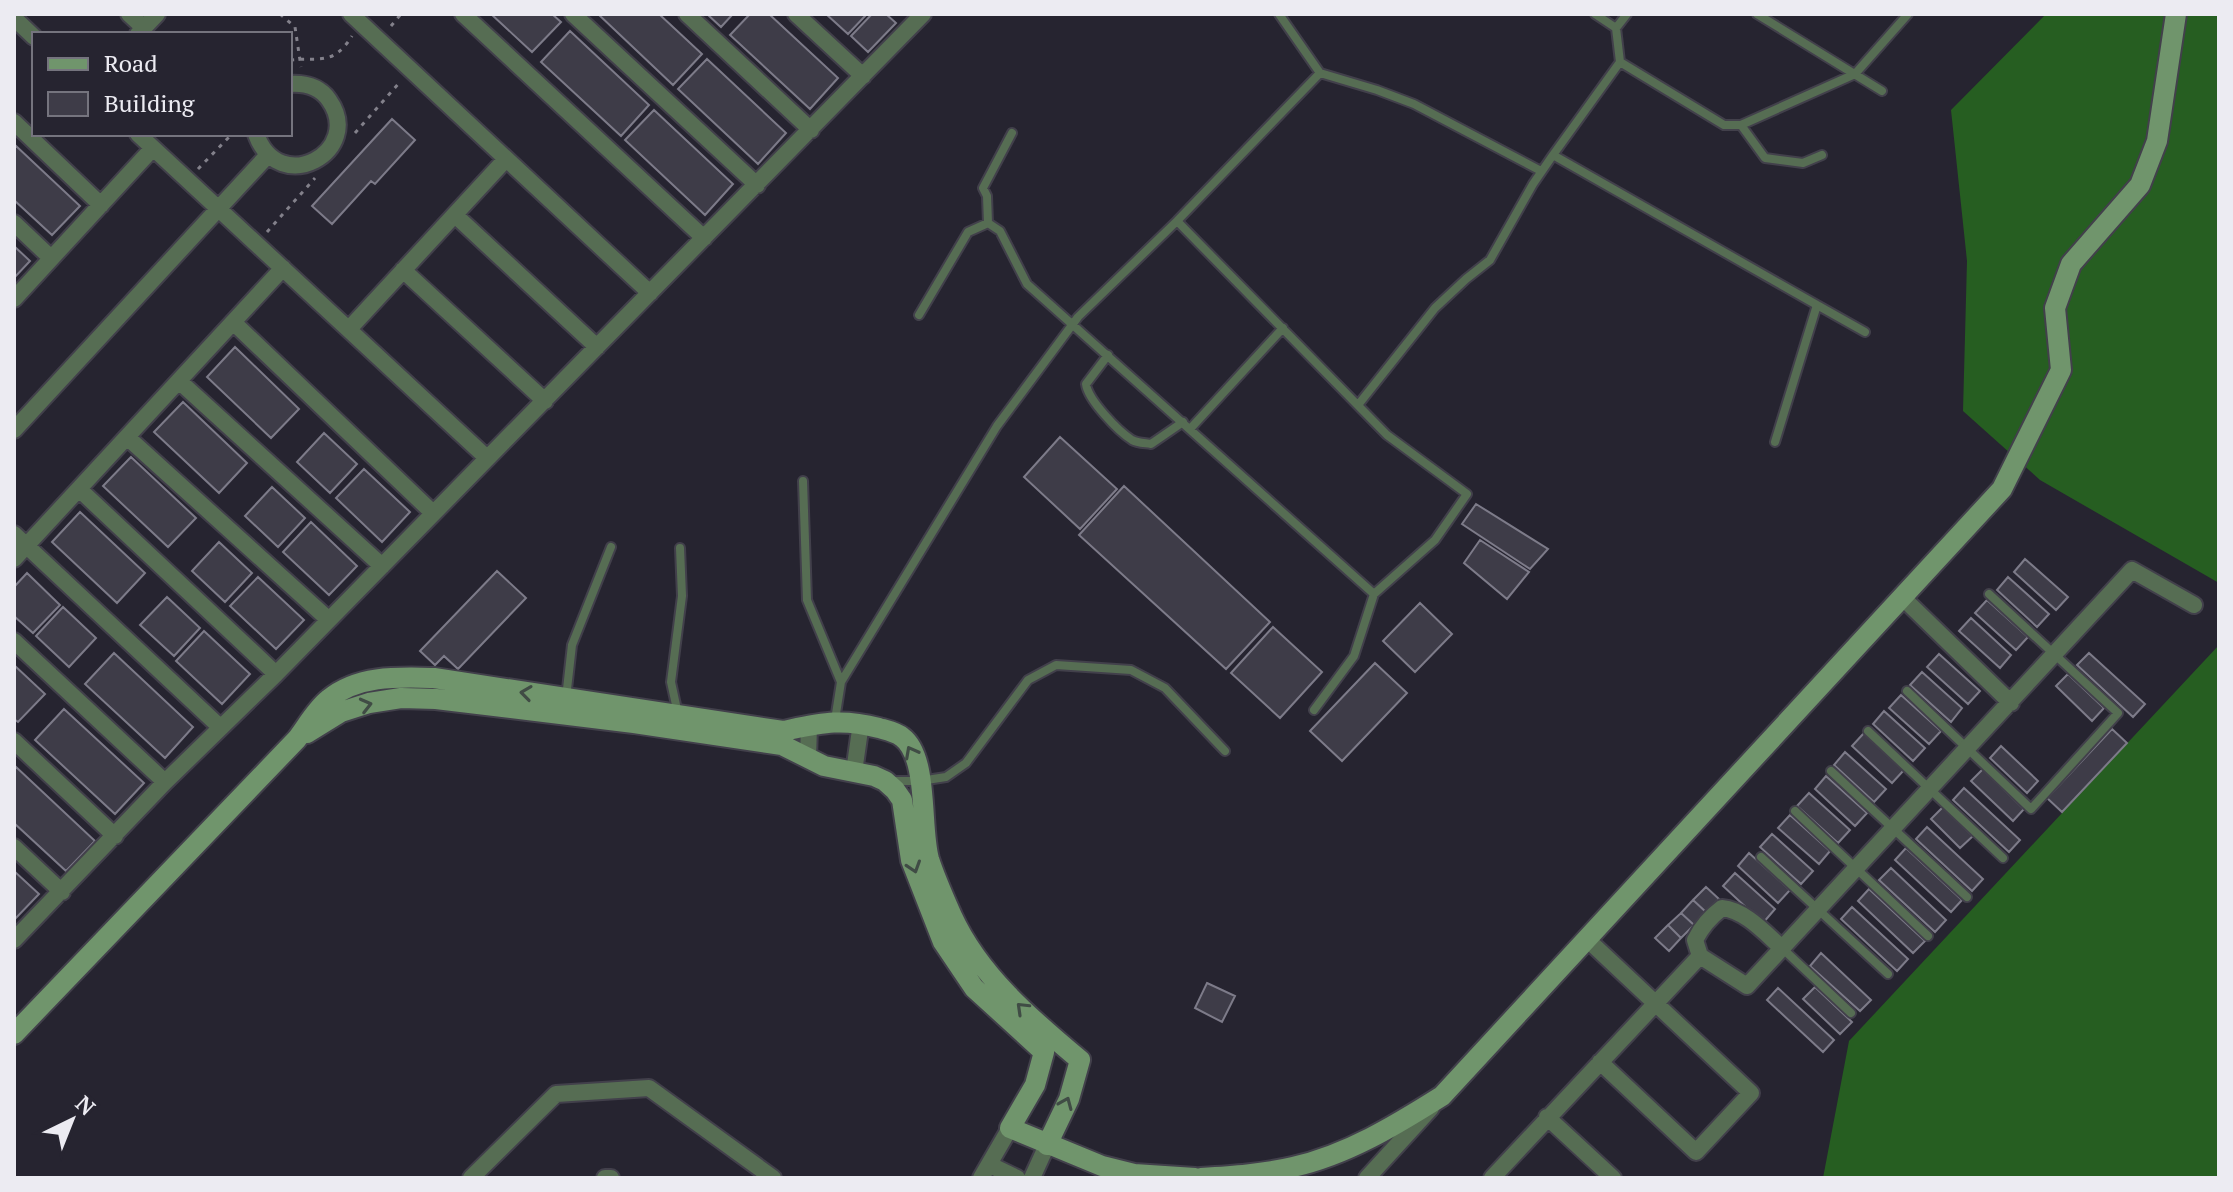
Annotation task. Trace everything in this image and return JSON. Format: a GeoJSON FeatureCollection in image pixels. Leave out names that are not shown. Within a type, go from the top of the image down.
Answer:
{"type":"FeatureCollection","features":[{"type":"Feature","properties":{"kind":"street"},"geometry":{"type":"LineString","coordinates":[[129,14],[141,31],[157,14]]}},
{"type":"Feature","properties":{"kind":"street"},"geometry":{"type":"LineString","coordinates":[[463,14],[704,238]]}},
{"type":"Feature","properties":{"kind":"street"},"geometry":{"type":"LineString","coordinates":[[573,14],[757,185]]}},
{"type":"Feature","properties":{"kind":"street"},"geometry":{"type":"LineString","coordinates":[[687,14],[811,130]]}},
{"type":"Feature","properties":{"kind":"street"},"geometry":{"type":"LineString","coordinates":[[796,14],[863,76]]}},
{"type":"Feature","properties":{"kind":"street"},"geometry":{"type":"LineString","coordinates":[[1367,1178],[2002,489],[2061,370],[2055,308],[2071,264],[2140,185],[2157,141],[2176,14]]}},
{"type":"Feature","properties":{"kind":"street"},"geometry":{"type":"LineString","coordinates":[[14,940],[165,782],[276,674],[811,130],[918,16]]}},
{"type":"Feature","properties":{"kind":"street"},"geometry":{"type":"LineString","coordinates":[[14,18],[32,35]]}},
{"type":"Feature","properties":{"kind":"street"},"geometry":{"type":"LineString","coordinates":[[355,18],[650,293]]}},
{"type":"Feature","properties":{"kind":"street"},"geometry":{"type":"LineString","coordinates":[[257,136],[268,155],[287,165],[298,166],[318,159],[333,144],[337,123],[331,103],[315,88],[295,84]]}},
{"type":"Feature","properties":{"kind":"street"},"geometry":{"type":"LineString","coordinates":[[14,122],[101,205]]}},
{"type":"Feature","properties":{"kind":"street"},"geometry":{"type":"LineString","coordinates":[[140,136],[487,458]]}},
{"type":"Feature","properties":{"kind":"street"},"geometry":{"type":"LineString","coordinates":[[14,299],[153,148]]}},
{"type":"Feature","properties":{"kind":"street"},"geometry":{"type":"LineString","coordinates":[[14,430],[268,155]]}},
{"type":"Feature","properties":{"kind":"street"},"geometry":{"type":"LineString","coordinates":[[349,329],[506,159]]}},
{"type":"Feature","properties":{"kind":"street"},"geometry":{"type":"LineString","coordinates":[[455,215],[597,347]]}},
{"type":"Feature","properties":{"kind":"street"},"geometry":{"type":"LineString","coordinates":[[14,223],[51,258]]}},
{"type":"Feature","properties":{"kind":"street"},"geometry":{"type":"LineString","coordinates":[[14,559],[20,539],[79,489],[283,268]]}},
{"type":"Feature","properties":{"kind":"street"},"geometry":{"type":"LineString","coordinates":[[403,270],[545,401]]}},
{"type":"Feature","properties":{"kind":"street"},"geometry":{"type":"LineString","coordinates":[[233,322],[433,513]]}},
{"type":"Feature","properties":{"kind":"street"},"geometry":{"type":"LineString","coordinates":[[179,381],[382,566]]}},
{"type":"Feature","properties":{"kind":"street"},"geometry":{"type":"LineString","coordinates":[[127,437],[329,620]]}},
{"type":"Feature","properties":{"kind":"street"},"geometry":{"type":"LineString","coordinates":[[79,489],[276,674]]}},
{"type":"Feature","properties":{"kind":"street"},"geometry":{"type":"LineString","coordinates":[[20,539],[220,727]]}},
{"type":"Feature","properties":{"kind":"street"},"geometry":{"type":"LineString","coordinates":[[1782,948],[1730,908],[1722,908],[1702,926],[1695,940],[1700,956],[1747,986],[2132,570],[2194,605]]}},
{"type":"Feature","properties":{"kind":"street"},"geometry":{"type":"LineString","coordinates":[[1902,597],[2011,703]]}},
{"type":"Feature","properties":{"kind":"street"},"geometry":{"type":"LineString","coordinates":[[14,641],[165,782]]}},
{"type":"Feature","properties":{"kind":"street"},"geometry":{"type":"LineString","coordinates":[[14,1034],[297,739],[341,712],[369,703],[401,698],[679,715],[783,731],[835,721],[861,723],[902,737],[916,753],[929,858],[953,919],[990,977],[1080,1060],[1069,1099],[1032,1178]]}},
{"type":"Feature","properties":{"kind":"street"},"geometry":{"type":"LineString","coordinates":[[566,707],[782,745],[824,766],[874,776],[895,790],[902,800],[911,860],[943,942],[974,988],[1044,1052],[1035,1085],[986,1171],[1017,1178]]}},
{"type":"Feature","properties":{"kind":"street"},"geometry":{"type":"LineString","coordinates":[[854,772],[861,723]]}},
{"type":"Feature","properties":{"kind":"street"},"geometry":{"type":"LineString","coordinates":[[808,758],[809,726]]}},
{"type":"Feature","properties":{"kind":"street"},"geometry":{"type":"LineString","coordinates":[[14,741],[115,836]]}},
{"type":"Feature","properties":{"kind":"street"},"geometry":{"type":"LineString","coordinates":[[14,847],[62,892]]}},
{"type":"Feature","properties":{"kind":"street"},"geometry":{"type":"LineString","coordinates":[[1588,940],[1751,1093],[1696,1152],[1600,1062]]}},
{"type":"Feature","properties":{"kind":"street"},"geometry":{"type":"LineString","coordinates":[[1492,1178],[1700,956]]}},
{"type":"Feature","properties":{"kind":"street"},"geometry":{"type":"LineString","coordinates":[[471,1178],[556,1094],[649,1088],[773,1178]]}},
{"type":"Feature","properties":{"kind":"street"},"geometry":{"type":"LineString","coordinates":[[1010,1128],[1112,1169],[1134,1174],[1198,1178],[1265,1173],[1296,1167],[1363,1142],[1442,1096]]}},
{"type":"Feature","properties":{"kind":"street"},"geometry":{"type":"LineString","coordinates":[[1547,1117],[1613,1178]]}},
{"type":"Feature","properties":{"kind":"lane"},"geometry":{"type":"LineString","coordinates":[[1279,14],[1320,73],[1414,104],[1541,171]]}},
{"type":"Feature","properties":{"kind":"lane"},"geometry":{"type":"LineString","coordinates":[[1595,14],[1616,28]]}},
{"type":"Feature","properties":{"kind":"lane"},"geometry":{"type":"LineString","coordinates":[[1358,405],[1435,308],[1490,260],[1541,171],[1620,62],[1616,28],[1627,14]]}},
{"type":"Feature","properties":{"kind":"lane"},"geometry":{"type":"LineString","coordinates":[[1757,14],[1882,91]]}},
{"type":"Feature","properties":{"kind":"lane"},"geometry":{"type":"LineString","coordinates":[[1620,62],[1724,125],[1741,125],[1855,74],[1908,14]]}},
{"type":"Feature","properties":{"kind":"lane"},"geometry":{"type":"LineString","coordinates":[[835,721],[841,682],[997,426],[1073,323],[1320,73]]}},
{"type":"Feature","properties":{"kind":"lane"},"geometry":{"type":"LineString","coordinates":[[1741,125],[1765,158],[1803,163],[1822,155]]}},
{"type":"Feature","properties":{"kind":"lane"},"geometry":{"type":"LineString","coordinates":[[988,223],[987,196],[983,188],[1012,133]]}},
{"type":"Feature","properties":{"kind":"lane"},"geometry":{"type":"LineString","coordinates":[[1553,155],[1865,332]]}},
{"type":"Feature","properties":{"kind":"lane"},"geometry":{"type":"LineString","coordinates":[[1177,221],[1387,435],[1467,494],[1435,540],[1374,594],[1354,656],[1314,710]]}},
{"type":"Feature","properties":{"kind":"lane"},"geometry":{"type":"LineString","coordinates":[[919,315],[968,232],[988,223]]}},
{"type":"Feature","properties":{"kind":"lane"},"geometry":{"type":"LineString","coordinates":[[988,223],[1000,231],[1027,284],[1374,594]]}},
{"type":"Feature","properties":{"kind":"lane"},"geometry":{"type":"LineString","coordinates":[[1775,442],[1817,305]]}},
{"type":"Feature","properties":{"kind":"lane"},"geometry":{"type":"LineString","coordinates":[[1108,355],[1086,384],[1087,390],[1092,400],[1133,441],[1151,444],[1186,426],[1283,328]]}},
{"type":"Feature","properties":{"kind":"lane"},"geometry":{"type":"LineString","coordinates":[[803,481],[807,600],[841,682]]}},
{"type":"Feature","properties":{"kind":"lane"},"geometry":{"type":"LineString","coordinates":[[566,707],[572,645],[611,547]]}},
{"type":"Feature","properties":{"kind":"lane"},"geometry":{"type":"LineString","coordinates":[[679,715],[671,682],[682,596],[680,548]]}},
{"type":"Feature","properties":{"kind":"lane"},"geometry":{"type":"LineString","coordinates":[[1907,691],[2031,809],[2118,713],[1989,594]]}},
{"type":"Feature","properties":{"kind":"lane"},"geometry":{"type":"LineString","coordinates":[[885,781],[946,777],[966,763],[1028,680],[1056,665],[1131,670],[1165,688],[1225,751]]}},
{"type":"Feature","properties":{"kind":"lane"},"geometry":{"type":"LineString","coordinates":[[1868,731],[2003,858]]}},
{"type":"Feature","properties":{"kind":"lane"},"geometry":{"type":"LineString","coordinates":[[1831,771],[1967,897]]}},
{"type":"Feature","properties":{"kind":"lane"},"geometry":{"type":"LineString","coordinates":[[1795,811],[1928,936]]}},
{"type":"Feature","properties":{"kind":"lane"},"geometry":{"type":"LineString","coordinates":[[1761,857],[1888,974]]}},
{"type":"Feature","properties":{"kind":"lane"},"geometry":{"type":"LineString","coordinates":[[1782,948],[1851,1013]]}},
{"type":"Feature","properties":{"kind":"path"},"geometry":{"type":"LineString","coordinates":[[280,14],[295,27],[301,59],[295,84]]}},
{"type":"Feature","properties":{"kind":"path"},"geometry":{"type":"LineString","coordinates":[[292,60],[324,60],[339,54],[351,39],[355,18]]}},
{"type":"Feature","properties":{"kind":"path"},"geometry":{"type":"LineString","coordinates":[[188,180],[230,136]]}},
{"type":"Feature","properties":{"kind":"green space"},"geometry":{"type":"Polygon","coordinates":[[[2046,14],[2219,14],[2219,583],[2040,480],[1963,411],[1967,261],[1951,110],[2046,14]]]}},
{"type":"Feature","properties":{"kind":"green space"},"geometry":{"type":"Polygon","coordinates":[[[2219,645],[2219,1178],[1823,1178],[1849,1041],[2219,645]]]}},
{"type":"Feature","properties":{"kind":"building"},"geometry":{"type":"Polygon","coordinates":[[[491,14],[552,14],[561,22],[532,52],[491,14]]]}},
{"type":"Feature","properties":{"kind":"building"},"geometry":{"type":"Polygon","coordinates":[[[598,14],[659,14],[702,54],[673,85],[598,14]]]}},
{"type":"Feature","properties":{"kind":"building"},"geometry":{"type":"Polygon","coordinates":[[[707,14],[733,14],[721,27],[707,14]]]}},
{"type":"Feature","properties":{"kind":"building"},"geometry":{"type":"Polygon","coordinates":[[[750,14],[769,14],[838,78],[810,109],[730,35],[750,14]]]}},
{"type":"Feature","properties":{"kind":"building"},"geometry":{"type":"Polygon","coordinates":[[[826,14],[867,14],[848,34],[826,14]]]}},
{"type":"Feature","properties":{"kind":"building"},"geometry":{"type":"Polygon","coordinates":[[[872,14],[886,14],[896,23],[868,52],[851,36],[872,14]]]}},
{"type":"Feature","properties":{"kind":"building"},"geometry":{"type":"Polygon","coordinates":[[[570,31],[649,105],[621,136],[541,62],[570,31]]]}},
{"type":"Feature","properties":{"kind":"building"},"geometry":{"type":"Polygon","coordinates":[[[707,59],[786,133],[758,164],[678,89],[707,59]]]}},
{"type":"Feature","properties":{"kind":"building"},"geometry":{"type":"Polygon","coordinates":[[[654,110],[733,184],[705,215],[625,140],[654,110]]]}},
{"type":"Feature","properties":{"kind":"building"},"geometry":{"type":"Polygon","coordinates":[[[392,119],[415,140],[375,184],[371,181],[332,224],[312,206],[392,119]]]}},
{"type":"Feature","properties":{"kind":"building"},"geometry":{"type":"Polygon","coordinates":[[[15,145],[80,206],[52,235],[14,200],[15,145]]]}},
{"type":"Feature","properties":{"kind":"building"},"geometry":{"type":"Polygon","coordinates":[[[14,246],[30,261],[14,278],[14,246]]]}},
{"type":"Feature","properties":{"kind":"building"},"geometry":{"type":"Polygon","coordinates":[[[235,347],[299,409],[271,438],[207,377],[235,347]]]}},
{"type":"Feature","properties":{"kind":"building"},"geometry":{"type":"Polygon","coordinates":[[[183,402],[247,463],[219,493],[154,432],[183,402]]]}},
{"type":"Feature","properties":{"kind":"building"},"geometry":{"type":"Polygon","coordinates":[[[324,433],[357,464],[330,493],[297,462],[324,433]]]}},
{"type":"Feature","properties":{"kind":"building"},"geometry":{"type":"Polygon","coordinates":[[[1060,437],[1117,489],[1080,529],[1024,477],[1060,437]]]}},
{"type":"Feature","properties":{"kind":"building"},"geometry":{"type":"Polygon","coordinates":[[[131,457],[196,518],[168,547],[103,486],[131,457]]]}},
{"type":"Feature","properties":{"kind":"building"},"geometry":{"type":"Polygon","coordinates":[[[364,469],[410,512],[382,542],[336,498],[364,469]]]}},
{"type":"Feature","properties":{"kind":"building"},"geometry":{"type":"Polygon","coordinates":[[[1124,486],[1270,622],[1226,669],[1079,535],[1124,486]]]}},
{"type":"Feature","properties":{"kind":"building"},"geometry":{"type":"Polygon","coordinates":[[[272,487],[305,518],[278,547],[245,516],[272,487]]]}},
{"type":"Feature","properties":{"kind":"building"},"geometry":{"type":"Polygon","coordinates":[[[1476,504],[1548,549],[1530,569],[1462,524],[1476,504]]]}},
{"type":"Feature","properties":{"kind":"building"},"geometry":{"type":"Polygon","coordinates":[[[80,512],[145,573],[117,603],[52,542],[80,512]]]}},
{"type":"Feature","properties":{"kind":"building"},"geometry":{"type":"Polygon","coordinates":[[[311,522],[357,566],[329,595],[283,552],[311,522]]]}},
{"type":"Feature","properties":{"kind":"building"},"geometry":{"type":"Polygon","coordinates":[[[1480,540],[1529,572],[1507,599],[1464,563],[1480,540]]]}},
{"type":"Feature","properties":{"kind":"building"},"geometry":{"type":"Polygon","coordinates":[[[219,542],[252,573],[225,602],[192,571],[219,542]]]}},
{"type":"Feature","properties":{"kind":"building"},"geometry":{"type":"Polygon","coordinates":[[[2025,559],[2068,597],[2056,610],[2014,572],[2025,559]]]}},
{"type":"Feature","properties":{"kind":"building"},"geometry":{"type":"Polygon","coordinates":[[[497,571],[526,598],[458,669],[444,656],[435,665],[420,651],[497,571]]]}},
{"type":"Feature","properties":{"kind":"building"},"geometry":{"type":"Polygon","coordinates":[[[27,573],[60,605],[33,633],[14,616],[14,587],[27,573]]]}},
{"type":"Feature","properties":{"kind":"building"},"geometry":{"type":"Polygon","coordinates":[[[258,577],[304,620],[276,649],[230,606],[258,577]]]}},
{"type":"Feature","properties":{"kind":"building"},"geometry":{"type":"Polygon","coordinates":[[[2008,577],[2049,614],[2037,627],[1997,590],[2008,577]]]}},
{"type":"Feature","properties":{"kind":"building"},"geometry":{"type":"Polygon","coordinates":[[[167,597],[200,628],[174,656],[140,625],[167,597]]]}},
{"type":"Feature","properties":{"kind":"building"},"geometry":{"type":"Polygon","coordinates":[[[1987,600],[2028,637],[2016,650],[1975,613],[1987,600]]]}},
{"type":"Feature","properties":{"kind":"building"},"geometry":{"type":"Polygon","coordinates":[[[1420,603],[1452,634],[1415,672],[1383,641],[1420,603]]]}},
{"type":"Feature","properties":{"kind":"building"},"geometry":{"type":"Polygon","coordinates":[[[63,607],[96,638],[69,667],[36,636],[63,607]]]}},
{"type":"Feature","properties":{"kind":"building"},"geometry":{"type":"Polygon","coordinates":[[[1971,618],[2011,655],[2000,668],[1959,631],[1971,618]]]}},
{"type":"Feature","properties":{"kind":"building"},"geometry":{"type":"Polygon","coordinates":[[[1273,627],[1322,672],[1280,718],[1231,673],[1273,627]]]}},
{"type":"Feature","properties":{"kind":"building"},"geometry":{"type":"Polygon","coordinates":[[[204,631],[250,674],[222,704],[176,661],[204,631]]]}},
{"type":"Feature","properties":{"kind":"building"},"geometry":{"type":"Polygon","coordinates":[[[114,653],[193,727],[165,758],[85,684],[114,653]]]}},
{"type":"Feature","properties":{"kind":"building"},"geometry":{"type":"Polygon","coordinates":[[[2089,653],[2145,704],[2133,717],[2077,665],[2089,653]]]}},
{"type":"Feature","properties":{"kind":"building"},"geometry":{"type":"Polygon","coordinates":[[[1939,654],[1980,691],[1968,704],[1927,667],[1939,654]]]}},
{"type":"Feature","properties":{"kind":"building"},"geometry":{"type":"Polygon","coordinates":[[[1375,663],[1407,693],[1342,761],[1310,731],[1375,663]]]}},
{"type":"Feature","properties":{"kind":"building"},"geometry":{"type":"Polygon","coordinates":[[[14,665],[45,694],[18,722],[14,719],[14,665]]]}},
{"type":"Feature","properties":{"kind":"building"},"geometry":{"type":"Polygon","coordinates":[[[1922,672],[1962,708],[1951,722],[1910,685],[1922,672]]]}},
{"type":"Feature","properties":{"kind":"building"},"geometry":{"type":"Polygon","coordinates":[[[2068,674],[2104,708],[2092,721],[2056,686],[2068,674]]]}},
{"type":"Feature","properties":{"kind":"building"},"geometry":{"type":"Polygon","coordinates":[[[1901,695],[1941,731],[1929,744],[1889,708],[1901,695]]]}},
{"type":"Feature","properties":{"kind":"building"},"geometry":{"type":"Polygon","coordinates":[[[64,709],[144,783],[115,814],[35,740],[64,709]]]}},
{"type":"Feature","properties":{"kind":"building"},"geometry":{"type":"Polygon","coordinates":[[[1884,711],[1925,748],[1913,761],[1873,724],[1884,711]]]}},
{"type":"Feature","properties":{"kind":"building"},"geometry":{"type":"Polygon","coordinates":[[[2112,729],[2127,743],[2062,812],[2047,798],[2112,729]]]}},
{"type":"Feature","properties":{"kind":"building"},"geometry":{"type":"Polygon","coordinates":[[[1864,733],[1904,770],[1892,783],[1852,746],[1864,733]]]}},
{"type":"Feature","properties":{"kind":"building"},"geometry":{"type":"Polygon","coordinates":[[[2001,746],[2038,781],[2027,793],[1990,758],[2001,746]]]}},
{"type":"Feature","properties":{"kind":"building"},"geometry":{"type":"Polygon","coordinates":[[[1845,752],[1886,789],[1874,802],[1834,765],[1845,752]]]}},
{"type":"Feature","properties":{"kind":"building"},"geometry":{"type":"Polygon","coordinates":[[[15,766],[95,841],[66,871],[14,823],[15,766]]]}},
{"type":"Feature","properties":{"kind":"building"},"geometry":{"type":"Polygon","coordinates":[[[1983,769],[2024,809],[2013,821],[1971,781],[1983,769]]]}},
{"type":"Feature","properties":{"kind":"building"},"geometry":{"type":"Polygon","coordinates":[[[1826,776],[1867,813],[1855,826],[1815,789],[1826,776]]]}},
{"type":"Feature","properties":{"kind":"building"},"geometry":{"type":"Polygon","coordinates":[[[1964,788],[2020,840],[2009,852],[1953,800],[1964,788]]]}},
{"type":"Feature","properties":{"kind":"building"},"geometry":{"type":"Polygon","coordinates":[[[1809,793],[1850,830],[1838,843],[1797,806],[1809,793]]]}},
{"type":"Feature","properties":{"kind":"building"},"geometry":{"type":"Polygon","coordinates":[[[1943,807],[1973,836],[1960,848],[1931,819],[1943,807]]]}},
{"type":"Feature","properties":{"kind":"building"},"geometry":{"type":"Polygon","coordinates":[[[1790,815],[1830,851],[1819,864],[1778,828],[1790,815]]]}},
{"type":"Feature","properties":{"kind":"building"},"geometry":{"type":"Polygon","coordinates":[[[1927,827],[1983,879],[1972,891],[1916,839],[1927,827]]]}},
{"type":"Feature","properties":{"kind":"building"},"geometry":{"type":"Polygon","coordinates":[[[1772,834],[1813,871],[1801,884],[1760,847],[1772,834]]]}},
{"type":"Feature","properties":{"kind":"building"},"geometry":{"type":"Polygon","coordinates":[[[1906,848],[1962,900],[1951,912],[1895,860],[1906,848]]]}},
{"type":"Feature","properties":{"kind":"building"},"geometry":{"type":"Polygon","coordinates":[[[1749,853],[1790,890],[1778,903],[1738,866],[1749,853]]]}},
{"type":"Feature","properties":{"kind":"building"},"geometry":{"type":"Polygon","coordinates":[[[1891,868],[1946,920],[1935,932],[1879,880],[1891,868]]]}},
{"type":"Feature","properties":{"kind":"building"},"geometry":{"type":"Polygon","coordinates":[[[14,871],[39,894],[14,920],[14,871]]]}},
{"type":"Feature","properties":{"kind":"building"},"geometry":{"type":"Polygon","coordinates":[[[1735,873],[1775,909],[1763,923],[1723,886],[1735,873]]]}},
{"type":"Feature","properties":{"kind":"building"},"geometry":{"type":"Polygon","coordinates":[[[1706,887],[1719,899],[1706,912],[1693,900],[1706,887]]]}},
{"type":"Feature","properties":{"kind":"building"},"geometry":{"type":"Polygon","coordinates":[[[1869,889],[1925,941],[1913,953],[1858,901],[1869,889]]]}},
{"type":"Feature","properties":{"kind":"building"},"geometry":{"type":"Polygon","coordinates":[[[1693,900],[1706,912],[1694,925],[1681,913],[1693,900]]]}},
{"type":"Feature","properties":{"kind":"building"},"geometry":{"type":"Polygon","coordinates":[[[1852,907],[1908,959],[1897,971],[1841,919],[1852,907]]]}},
{"type":"Feature","properties":{"kind":"building"},"geometry":{"type":"Polygon","coordinates":[[[1681,913],[1694,925],[1681,938],[1668,925],[1681,913]]]}},
{"type":"Feature","properties":{"kind":"building"},"geometry":{"type":"Polygon","coordinates":[[[1668,925],[1681,938],[1669,951],[1655,938],[1668,925]]]}},
{"type":"Feature","properties":{"kind":"building"},"geometry":{"type":"Polygon","coordinates":[[[1821,953],[1871,1000],[1860,1011],[1810,966],[1821,953]]]}},
{"type":"Feature","properties":{"kind":"building"},"geometry":{"type":"Polygon","coordinates":[[[1207,983],[1235,996],[1222,1022],[1195,1008],[1207,983]]]}},
{"type":"Feature","properties":{"kind":"building"},"geometry":{"type":"Polygon","coordinates":[[[1815,987],[1852,1022],[1840,1034],[1803,999],[1815,987]]]}},
{"type":"Feature","properties":{"kind":"building"},"geometry":{"type":"Polygon","coordinates":[[[1778,988],[1834,1040],[1823,1052],[1767,1000],[1778,988]]]}}]}
